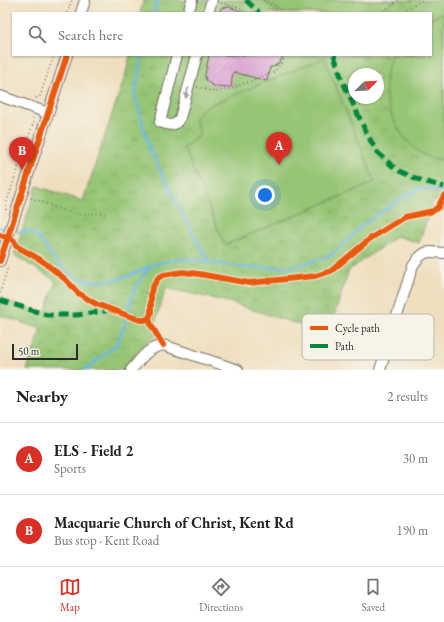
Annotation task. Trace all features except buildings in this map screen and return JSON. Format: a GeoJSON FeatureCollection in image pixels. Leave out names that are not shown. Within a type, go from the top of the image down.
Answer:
{"type":"FeatureCollection","features":[{"type":"Feature","properties":{"kind":"street"},"geometry":{"type":"LineString","coordinates":[[81,12],[85,0]]}},
{"type":"Feature","properties":{"kind":"street"},"geometry":{"type":"LineString","coordinates":[[188,12],[192,0]]}},
{"type":"Feature","properties":{"kind":"street"},"geometry":{"type":"LineString","coordinates":[[208,12],[212,0]]}},
{"type":"Feature","properties":{"kind":"street"},"geometry":{"type":"LineString","coordinates":[[4,263],[48,112],[67,56]]}},
{"type":"Feature","properties":{"kind":"street"},"geometry":{"type":"LineString","coordinates":[[177,56],[160,122],[171,125],[177,123],[180,118],[197,56]]}},
{"type":"Feature","properties":{"kind":"street"},"geometry":{"type":"LineString","coordinates":[[0,96],[48,112]]}},
{"type":"Feature","properties":{"kind":"street"},"geometry":{"type":"LineString","coordinates":[[397,314],[412,265],[422,254],[429,252],[444,253]]}},
{"type":"Feature","properties":{"kind":"street"},"geometry":{"type":"LineString","coordinates":[[131,370],[147,351],[162,345],[238,370]]}},
{"type":"Feature","properties":{"kind":"street"},"geometry":{"type":"LineString","coordinates":[[380,370],[383,360]]}},
{"type":"Feature","properties":{"kind":"path"},"geometry":{"type":"LineString","coordinates":[[67,12],[72,0]]}},
{"type":"Feature","properties":{"kind":"path"},"geometry":{"type":"LineString","coordinates":[[212,0],[247,12]]}},
{"type":"Feature","properties":{"kind":"path"},"geometry":{"type":"LineString","coordinates":[[263,0],[279,12]]}},
{"type":"Feature","properties":{"kind":"path"},"geometry":{"type":"LineString","coordinates":[[382,12],[400,0]]}},
{"type":"Feature","properties":{"kind":"path"},"geometry":{"type":"LineString","coordinates":[[402,12],[422,0]]}},
{"type":"Feature","properties":{"kind":"path"},"geometry":{"type":"LineString","coordinates":[[34,101],[40,96],[54,56]]}},
{"type":"Feature","properties":{"kind":"path"},"geometry":{"type":"LineString","coordinates":[[189,85],[216,92],[226,90],[274,72],[285,56]]}},
{"type":"Feature","properties":{"kind":"path"},"geometry":{"type":"LineString","coordinates":[[7,216],[6,204],[34,121],[32,114]]}},
{"type":"Feature","properties":{"kind":"path"},"geometry":{"type":"LineString","coordinates":[[30,198],[75,213],[102,213],[108,215]]}},
{"type":"Feature","properties":{"kind":"path"},"geometry":{"type":"LineString","coordinates":[[0,293],[4,263]]}},
{"type":"Feature","properties":{"kind":"green space"},"geometry":{"type":"Polygon","coordinates":[[[144,0],[444,0],[444,204],[433,200],[419,243],[397,236],[349,270],[335,314],[302,314],[302,326],[229,302],[166,288],[154,326],[158,334],[144,344],[123,370],[27,370],[41,329],[0,315],[0,299],[45,313],[56,281],[14,255],[37,186],[83,201],[126,73],[130,56],[432,56],[432,12],[140,12],[144,0]]]}},
{"type":"Feature","properties":{"kind":"green space"},"geometry":{"type":"Polygon","coordinates":[[[265,0],[397,0],[379,12],[282,12],[265,0]]]}},
{"type":"Feature","properties":{"kind":"green space"},"geometry":{"type":"Polygon","coordinates":[[[444,13],[444,160],[431,158],[421,153],[406,140],[391,113],[385,85],[387,70],[392,56],[432,56],[432,19],[444,13]]]}},
{"type":"Feature","properties":{"kind":"green space"},"geometry":{"type":"Polygon","coordinates":[[[324,58],[375,182],[225,245],[184,148],[200,135],[195,117],[203,108],[324,58]]]}},
{"type":"Feature","properties":{"kind":"waterway"},"geometry":{"type":"LineString","coordinates":[[153,12],[158,0]]}},
{"type":"Feature","properties":{"kind":"waterway"},"geometry":{"type":"LineString","coordinates":[[142,56],[135,95],[149,147],[180,210],[210,263]]}},
{"type":"Feature","properties":{"kind":"waterway"},"geometry":{"type":"LineString","coordinates":[[18,232],[30,232],[34,234],[65,270],[78,278],[92,281],[114,280],[128,276],[150,266],[171,260],[182,259],[248,268],[292,267],[327,257],[339,249],[362,225],[405,196],[420,189],[430,189],[444,192]]}},
{"type":"Feature","properties":{"kind":"waterway"},"geometry":{"type":"LineString","coordinates":[[85,370],[117,344],[125,324],[130,301],[138,283],[150,267]]}},
{"type":"Feature","properties":{"kind":"marked path"},"geometry":{"type":"LineString","coordinates":[[246,0],[258,12]]}},
{"type":"Feature","properties":{"kind":"marked path"},"geometry":{"type":"LineString","coordinates":[[334,56],[342,80],[377,152],[397,170],[420,180],[444,187]]}},
{"type":"Feature","properties":{"kind":"marked path"},"geometry":{"type":"LineString","coordinates":[[0,300],[47,315],[77,315],[105,311],[109,309]]}},
{"type":"Feature","properties":{"kind":"cycle path"},"geometry":{"type":"LineString","coordinates":[[0,261],[67,56]]}},
{"type":"Feature","properties":{"kind":"cycle path"},"geometry":{"type":"LineString","coordinates":[[163,345],[151,325],[149,318],[151,313],[152,288],[158,278],[163,275],[183,272],[249,283],[315,276],[331,271],[371,238],[405,217],[433,211],[438,207],[444,196]]}},
{"type":"Feature","properties":{"kind":"cycle path"},"geometry":{"type":"LineString","coordinates":[[0,235],[12,239],[16,246],[41,260],[65,279],[78,293],[96,304],[140,320],[149,318]]}},
{"type":"Feature","properties":{"kind":"place","name":"ELS - Field 2"},"geometry":{"type":"Point","coordinates":[279,165]}},
{"type":"Feature","properties":{"kind":"place","name":"Macquarie Church of Christ, Kent Rd"},"geometry":{"type":"Point","coordinates":[22,170]}}]}
